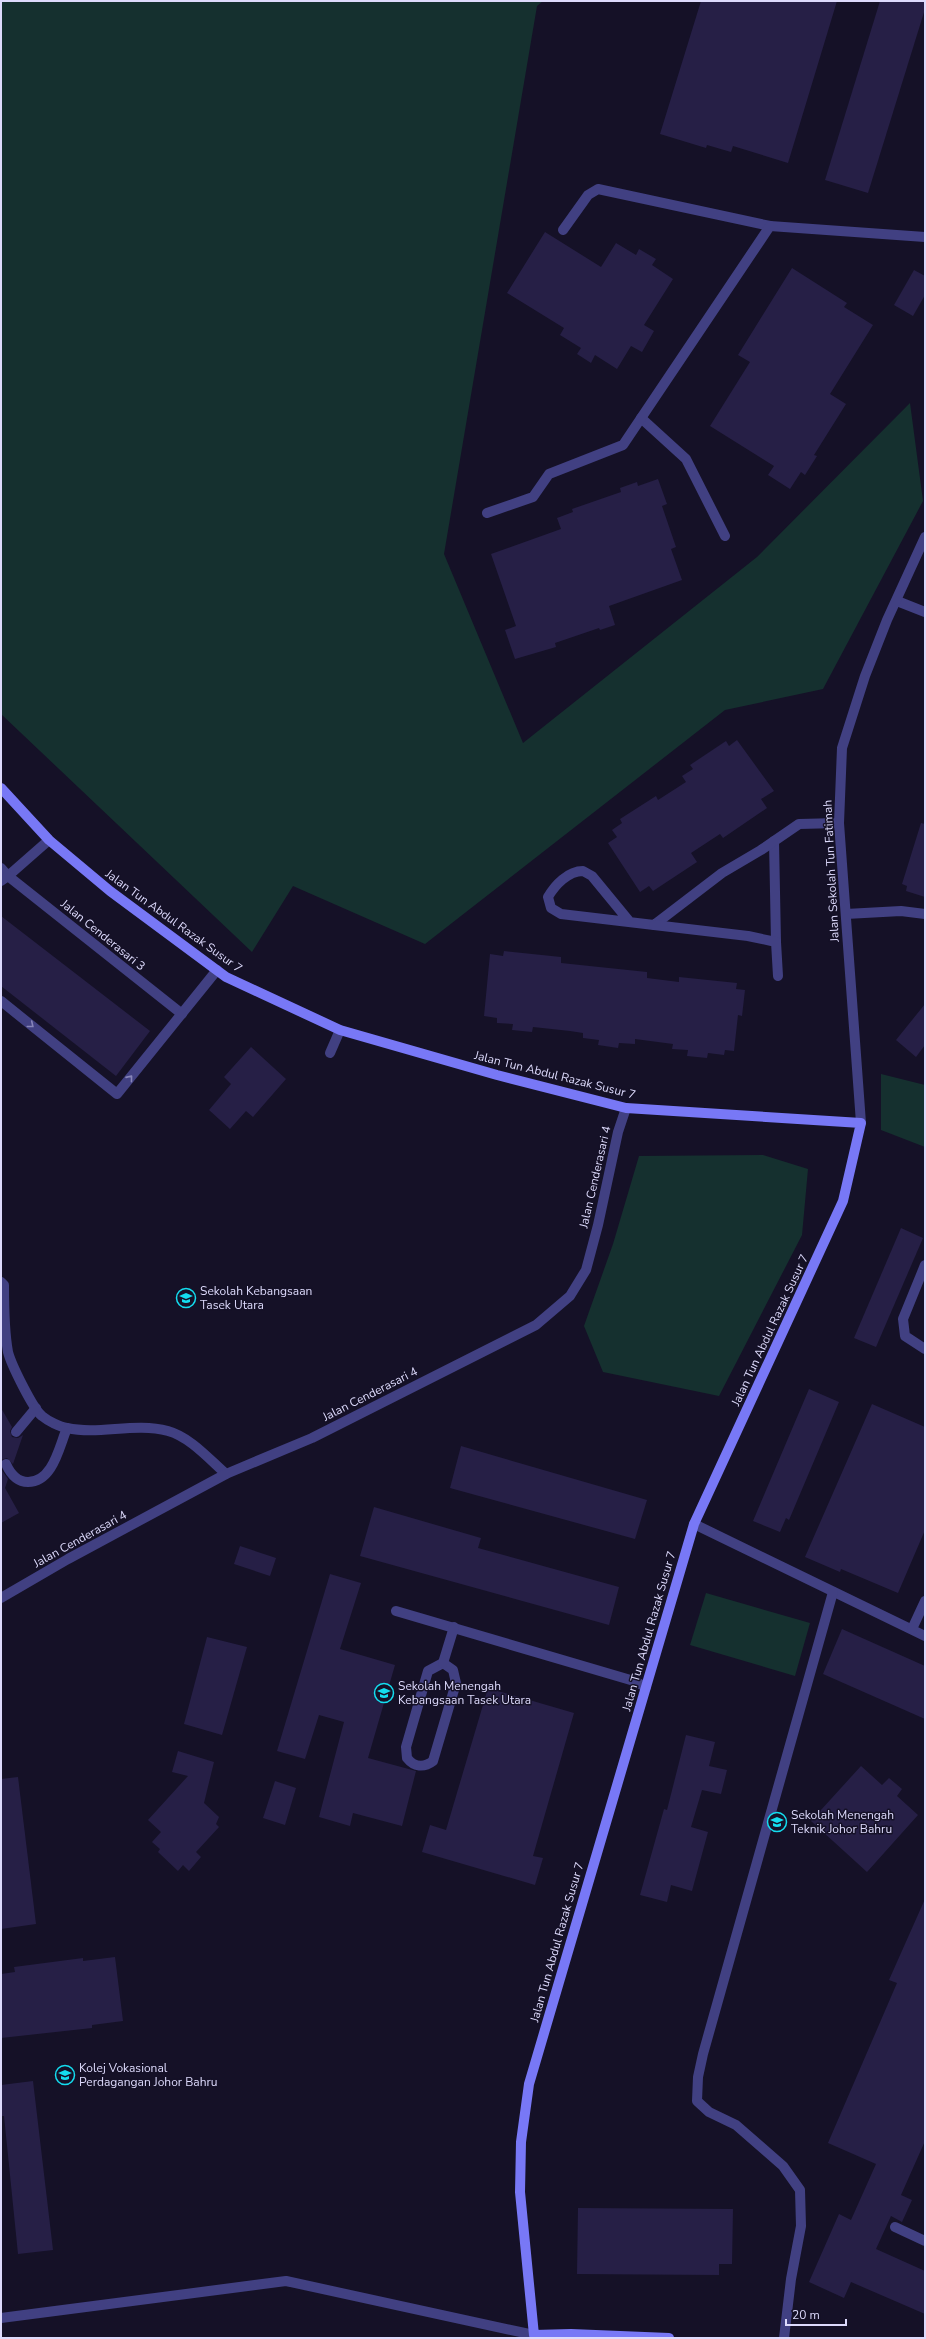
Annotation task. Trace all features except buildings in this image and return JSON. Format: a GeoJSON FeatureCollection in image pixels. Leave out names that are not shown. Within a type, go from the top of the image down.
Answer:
{"type":"FeatureCollection","features":[{"type":"Feature","properties":{"kind":"street"},"geometry":{"type":"LineString","coordinates":[[563,230],[588,195],[598,189],[770,226],[925,237]]}},
{"type":"Feature","properties":{"kind":"street"},"geometry":{"type":"LineString","coordinates":[[487,513],[533,497],[549,474],[623,445],[770,226]]}},
{"type":"Feature","properties":{"kind":"street"},"geometry":{"type":"LineString","coordinates":[[641,418],[686,459],[725,536]]}},
{"type":"Feature","properties":{"kind":"street","name":"Jalan Sekolah Tun Fatimah"},"geometry":{"type":"LineString","coordinates":[[861,1123],[839,822],[842,748],[865,676],[925,537]]}},
{"type":"Feature","properties":{"kind":"street"},"geometry":{"type":"LineString","coordinates":[[897,601],[925,612]]}},
{"type":"Feature","properties":{"kind":"street","name":"Jalan Tun Abdul Razak Susur 7"},"geometry":{"type":"LineString","coordinates":[[1,788],[49,840],[110,891],[226,977],[244,987],[340,1030],[496,1075],[626,1108],[861,1123],[843,1202],[694,1524],[529,2084],[521,2142],[520,2192],[534,2335]]}},
{"type":"Feature","properties":{"kind":"street"},"geometry":{"type":"LineString","coordinates":[[654,925],[722,873],[799,824],[839,822]]}},
{"type":"Feature","properties":{"kind":"street"},"geometry":{"type":"LineString","coordinates":[[5,878],[49,840]]}},
{"type":"Feature","properties":{"kind":"street"},"geometry":{"type":"LineString","coordinates":[[774,841],[778,976]]}},
{"type":"Feature","properties":{"kind":"street","name":"Jalan Cenderasari 3"},"geometry":{"type":"LineString","coordinates":[[1,868],[5,878],[182,1014]]}},
{"type":"Feature","properties":{"kind":"street"},"geometry":{"type":"LineString","coordinates":[[629,922],[592,876],[583,871],[572,874],[554,886],[548,897],[551,908],[561,914],[654,925],[748,936],[776,942]]}},
{"type":"Feature","properties":{"kind":"street"},"geometry":{"type":"LineString","coordinates":[[846,914],[901,911],[925,914]]}},
{"type":"Feature","properties":{"kind":"street"},"geometry":{"type":"LineString","coordinates":[[1,1001],[116,1094],[217,970]]}},
{"type":"Feature","properties":{"kind":"street"},"geometry":{"type":"LineString","coordinates":[[330,1053],[340,1030]]}},
{"type":"Feature","properties":{"kind":"street","name":"Jalan Cenderasari 4"},"geometry":{"type":"LineString","coordinates":[[1,1598],[68,1559],[226,1474],[312,1438],[536,1325],[570,1296],[586,1270],[598,1225],[618,1132],[626,1108]]}},
{"type":"Feature","properties":{"kind":"street"},"geometry":{"type":"LineString","coordinates":[[925,1265],[903,1318],[905,1336],[925,1349]]}},
{"type":"Feature","properties":{"kind":"street"},"geometry":{"type":"LineString","coordinates":[[1,1282],[4,1285],[4,1317],[8,1353],[26,1393],[42,1416],[67,1428],[106,1430],[148,1428],[169,1431],[195,1446],[226,1474]]}},
{"type":"Feature","properties":{"kind":"street"},"geometry":{"type":"LineString","coordinates":[[16,1432],[36,1408]]}},
{"type":"Feature","properties":{"kind":"street"},"geometry":{"type":"LineString","coordinates":[[6,1464],[11,1475],[25,1482],[34,1482],[43,1478],[49,1471],[67,1428]]}},
{"type":"Feature","properties":{"kind":"street"},"geometry":{"type":"LineString","coordinates":[[694,1524],[925,1636]]}},
{"type":"Feature","properties":{"kind":"street"},"geometry":{"type":"LineString","coordinates":[[784,2338],[791,2279],[801,2226],[800,2190],[783,2166],[736,2125],[709,2112],[697,2101],[698,2077],[703,2054],[833,1592]]}},
{"type":"Feature","properties":{"kind":"street"},"geometry":{"type":"LineString","coordinates":[[912,1629],[925,1600]]}},
{"type":"Feature","properties":{"kind":"street"},"geometry":{"type":"LineString","coordinates":[[396,1611],[634,1681],[646,1687]]}},
{"type":"Feature","properties":{"kind":"street"},"geometry":{"type":"LineString","coordinates":[[443,1663],[453,1670],[456,1683],[433,1761],[428,1765],[416,1766],[407,1758],[406,1747],[426,1675],[432,1668],[443,1663],[454,1628]]}},
{"type":"Feature","properties":{"kind":"street"},"geometry":{"type":"LineString","coordinates":[[895,2227],[925,2241]]}},
{"type":"Feature","properties":{"kind":"street"},"geometry":{"type":"LineString","coordinates":[[1,2318],[286,2281],[534,2335],[669,2338]]}},
{"type":"Feature","properties":{"kind":"green space"},"geometry":{"type":"Polygon","coordinates":[[[1,1],[543,1],[537,6],[444,554],[523,743],[757,557],[910,403],[923,501],[823,689],[725,710],[425,944],[293,886],[252,952],[1,714],[1,1]]]}},
{"type":"Feature","properties":{"kind":"green space"},"geometry":{"type":"Polygon","coordinates":[[[881,1074],[925,1085],[925,1147],[881,1130],[881,1074]]]}},
{"type":"Feature","properties":{"kind":"green space"},"geometry":{"type":"Polygon","coordinates":[[[763,1155],[808,1169],[802,1235],[719,1396],[603,1372],[584,1326],[613,1244],[639,1156],[763,1155]]]}},
{"type":"Feature","properties":{"kind":"green space"},"geometry":{"type":"Polygon","coordinates":[[[706,1593],[810,1623],[795,1676],[690,1645],[706,1593]]]}},
{"type":"Feature","properties":{"kind":"place","name":"Sekolah Kebangsaan Tasek Utara"},"geometry":{"type":"Point","coordinates":[186,1298]}},
{"type":"Feature","properties":{"kind":"place","name":"Sekolah Menengah Kebangsaan Tasek Utara"},"geometry":{"type":"Point","coordinates":[384,1693]}},
{"type":"Feature","properties":{"kind":"place","name":"Sekolah Menengah Teknik Johor Bahru"},"geometry":{"type":"Point","coordinates":[777,1822]}},
{"type":"Feature","properties":{"kind":"place","name":"Kolej Vokasional Perdagangan Johor Bahru"},"geometry":{"type":"Point","coordinates":[65,2075]}}]}
